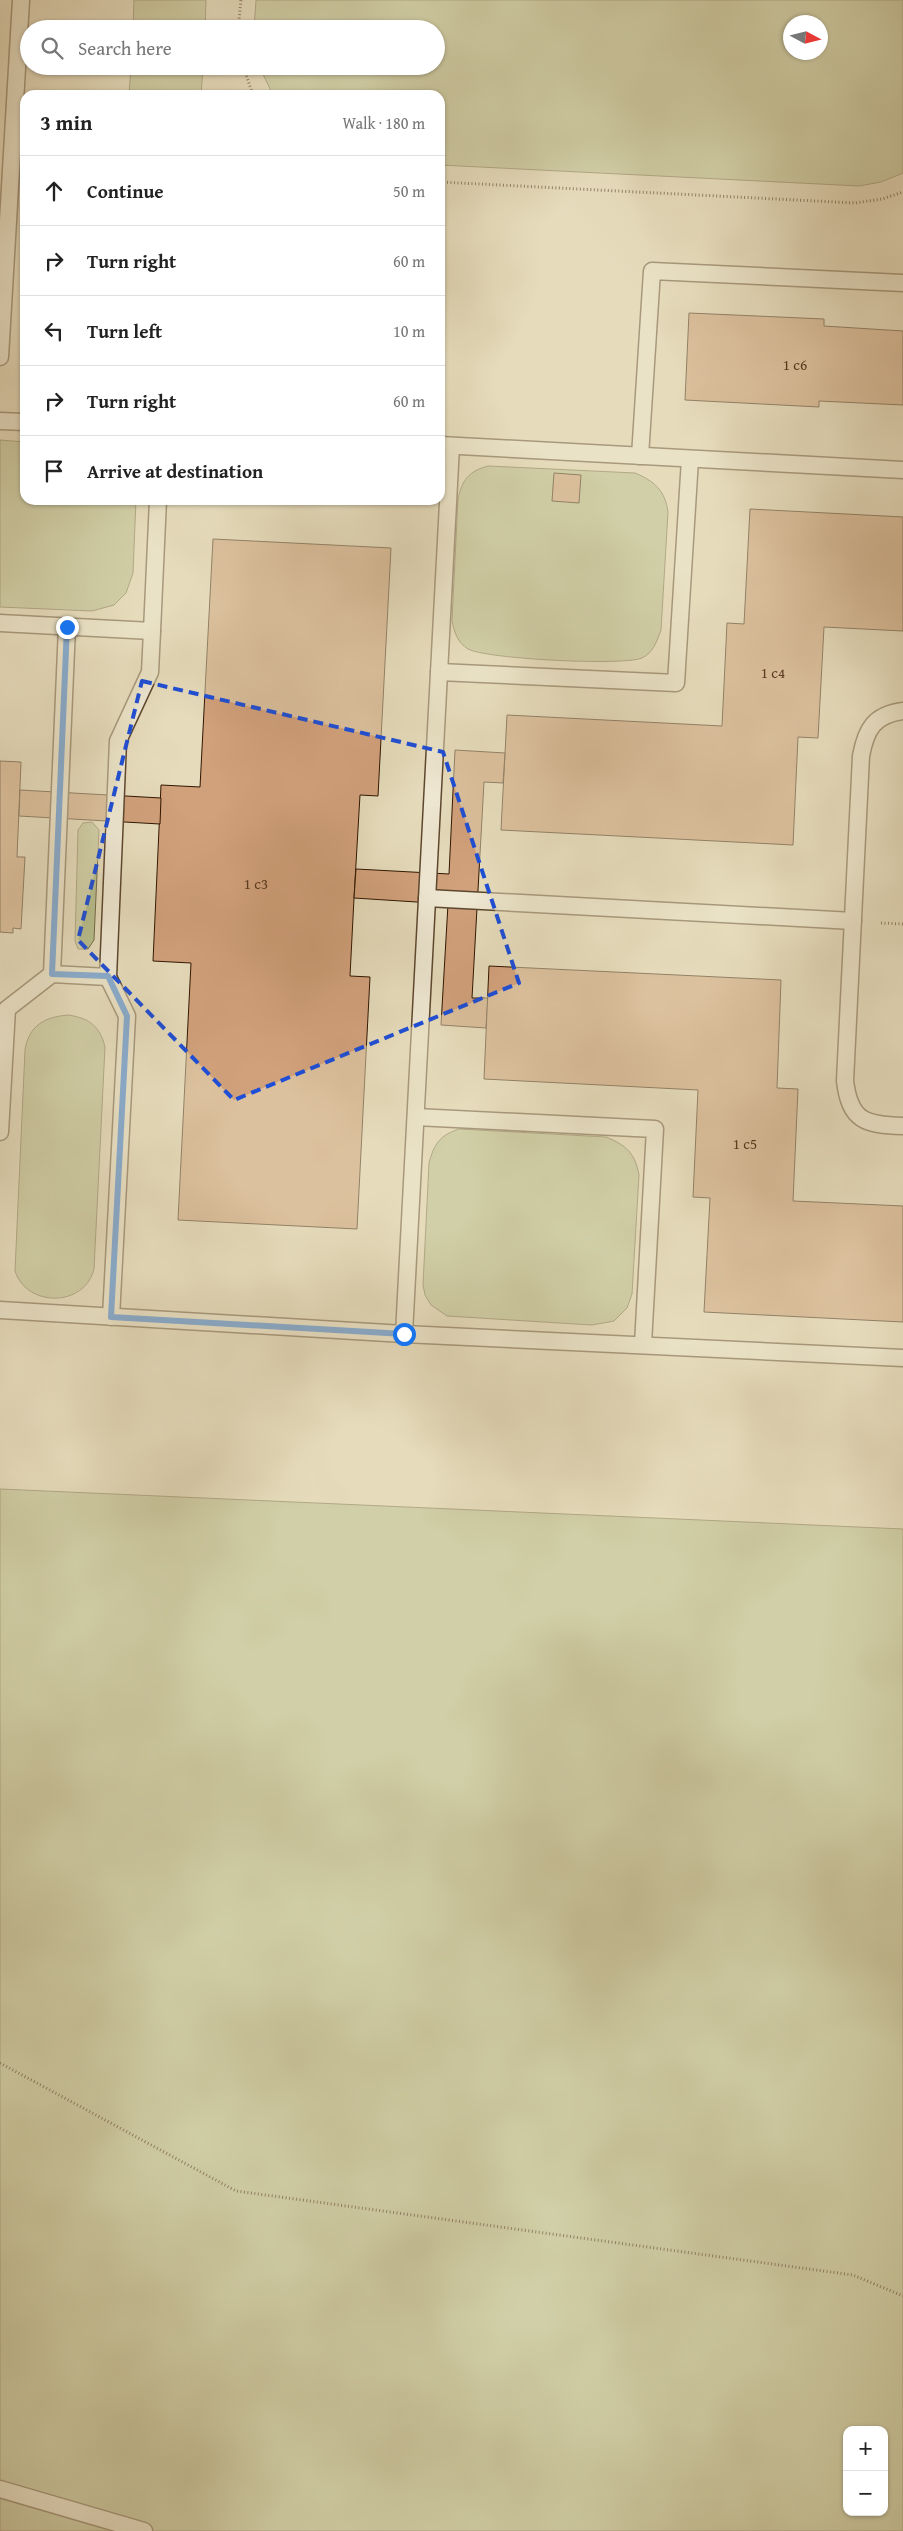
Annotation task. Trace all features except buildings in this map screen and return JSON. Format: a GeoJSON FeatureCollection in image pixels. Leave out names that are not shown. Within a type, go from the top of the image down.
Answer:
{"type":"FeatureCollection","features":[{"type":"Feature","properties":{"kind":"lane"},"geometry":{"type":"LineString","coordinates":[[0,357],[21,0]]}},
{"type":"Feature","properties":{"kind":"lane"},"geometry":{"type":"LineString","coordinates":[[640,456],[652,271],[903,283]]}},
{"type":"Feature","properties":{"kind":"lane"},"geometry":{"type":"LineString","coordinates":[[0,421],[20,422]]}},
{"type":"Feature","properties":{"kind":"lane"},"geometry":{"type":"LineString","coordinates":[[445,478],[446,446],[903,470]]}},
{"type":"Feature","properties":{"kind":"lane"},"geometry":{"type":"LineString","coordinates":[[439,672],[676,683],[690,459]]}},
{"type":"Feature","properties":{"kind":"lane"},"geometry":{"type":"LineString","coordinates":[[111,1317],[127,1016],[108,976],[118,741],[150,672],[158,505]]}},
{"type":"Feature","properties":{"kind":"lane"},"geometry":{"type":"LineString","coordinates":[[404,1334],[439,672],[444,505]]}},
{"type":"Feature","properties":{"kind":"lane"},"geometry":{"type":"LineString","coordinates":[[0,624],[152,631]]}},
{"type":"Feature","properties":{"kind":"lane"},"geometry":{"type":"LineString","coordinates":[[52,974],[67,627]]}},
{"type":"Feature","properties":{"kind":"lane"},"geometry":{"type":"LineString","coordinates":[[903,711],[885,715],[871,725],[864,739],[861,756],[845,1081],[847,1100],[853,1113],[866,1122],[903,1126]]}},
{"type":"Feature","properties":{"kind":"lane"},"geometry":{"type":"LineString","coordinates":[[427,898],[853,921]]}},
{"type":"Feature","properties":{"kind":"lane"},"geometry":{"type":"LineString","coordinates":[[0,1132],[7,1009],[52,974],[108,976]]}},
{"type":"Feature","properties":{"kind":"lane"},"geometry":{"type":"LineString","coordinates":[[416,1117],[655,1129],[643,1344]]}},
{"type":"Feature","properties":{"kind":"lane"},"geometry":{"type":"LineString","coordinates":[[0,1310],[404,1334],[903,1358]]}},
{"type":"Feature","properties":{"kind":"lane"},"geometry":{"type":"LineString","coordinates":[[0,2489],[144,2531]]}},
{"type":"Feature","properties":{"kind":"path"},"geometry":{"type":"LineString","coordinates":[[239,20],[241,0]]}},
{"type":"Feature","properties":{"kind":"path"},"geometry":{"type":"LineString","coordinates":[[245,75],[251,90]]}},
{"type":"Feature","properties":{"kind":"path"},"geometry":{"type":"LineString","coordinates":[[445,182],[855,202],[882,200],[903,192]]}},
{"type":"Feature","properties":{"kind":"path"},"geometry":{"type":"LineString","coordinates":[[0,2063],[236,2191],[853,2275],[903,2296]]}},
{"type":"Feature","properties":{"kind":"highlighted area"},"geometry":{"type":"Polygon","coordinates":[[[142,681],[443,752],[519,983],[234,1100],[78,940],[142,681]]]}},
{"type":"Feature","properties":{"kind":"green space"},"geometry":{"type":"Polygon","coordinates":[[[134,0],[206,0],[205,20],[133,20],[134,0]]]}},
{"type":"Feature","properties":{"kind":"green space"},"geometry":{"type":"Polygon","coordinates":[[[256,0],[903,0],[903,173],[881,182],[859,186],[445,165],[445,90],[271,90],[263,75],[445,75],[445,20],[255,20],[256,0]]]}},
{"type":"Feature","properties":{"kind":"green space"},"geometry":{"type":"Polygon","coordinates":[[[130,75],[202,75],[201,90],[129,90],[130,75]]]}},
{"type":"Feature","properties":{"kind":"green space"},"geometry":{"type":"Polygon","coordinates":[[[0,440],[20,442],[20,505],[136,505],[133,573],[126,593],[114,605],[92,611],[0,607],[0,440]]]}},
{"type":"Feature","properties":{"kind":"green space"},"geometry":{"type":"Polygon","coordinates":[[[488,466],[635,473],[648,479],[658,487],[668,512],[661,630],[654,646],[646,656],[630,660],[610,661],[555,660],[480,653],[468,649],[462,644],[455,633],[452,621],[458,499],[467,477],[488,466]]]}},
{"type":"Feature","properties":{"kind":"green space"},"geometry":{"type":"Polygon","coordinates":[[[92,822],[99,830],[94,940],[88,949],[78,949],[75,941],[78,830],[83,823],[92,822]]]}},
{"type":"Feature","properties":{"kind":"green space"},"geometry":{"type":"Polygon","coordinates":[[[68,1015],[82,1018],[97,1028],[105,1047],[94,1269],[89,1282],[80,1291],[56,1298],[43,1297],[31,1292],[21,1283],[15,1271],[25,1050],[27,1041],[34,1028],[45,1020],[68,1015]]]}},
{"type":"Feature","properties":{"kind":"green space"},"geometry":{"type":"Polygon","coordinates":[[[459,1129],[606,1137],[619,1143],[632,1155],[639,1175],[632,1294],[627,1308],[614,1321],[592,1325],[447,1316],[431,1305],[425,1295],[423,1285],[429,1163],[436,1145],[442,1137],[459,1129]]]}},
{"type":"Feature","properties":{"kind":"green space"},"geometry":{"type":"Polygon","coordinates":[[[0,1489],[903,1529],[903,2531],[0,2531],[0,1489]]]}},
{"type":"Feature","properties":{"kind":"route"},"geometry":{"type":"LineString","coordinates":[[67,627],[52,974],[108,976],[127,1016],[111,1317],[404,1334]]}}]}
